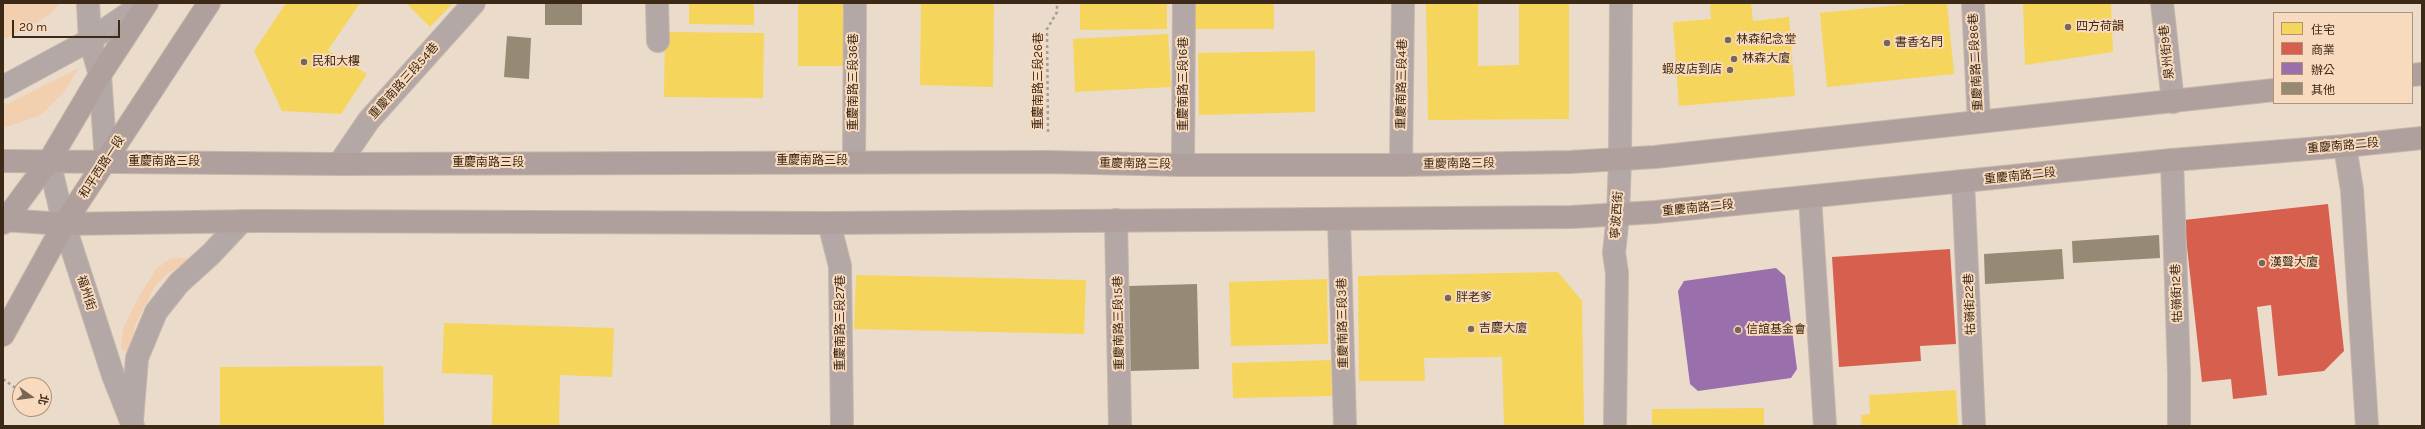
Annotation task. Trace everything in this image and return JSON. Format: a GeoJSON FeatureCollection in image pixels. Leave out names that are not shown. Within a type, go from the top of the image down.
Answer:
{"type":"FeatureCollection","features":[{"type":"Feature","properties":{"kind":"main road"},"geometry":{"type":"LineString","coordinates":[[4,221],[49,161],[100,75],[147,3]]}},
{"type":"Feature","properties":{"kind":"main road","name":"和平西路一段"},"geometry":{"type":"LineString","coordinates":[[3,335],[64,224],[209,3]]}},
{"type":"Feature","properties":{"kind":"main road"},"geometry":{"type":"LineString","coordinates":[[1620,159],[1655,157],[2273,90]]}},
{"type":"Feature","properties":{"kind":"main road","name":"重慶南路二段"},"geometry":{"type":"LineString","coordinates":[[1618,215],[1810,198],[2172,160],[2345,146],[2422,138]]}},
{"type":"Feature","properties":{"kind":"main road","name":"重慶南路三段"},"geometry":{"type":"LineString","coordinates":[[3,161],[339,164],[854,161],[1048,162],[1183,165],[1401,165],[1620,159]]}},
{"type":"Feature","properties":{"kind":"main road"},"geometry":{"type":"LineString","coordinates":[[4,221],[64,224],[242,221],[829,222],[1339,220],[1618,215]]}},
{"type":"Feature","properties":{"kind":"street"},"geometry":{"type":"LineString","coordinates":[[88,3],[90,40],[100,75],[106,162]]}},
{"type":"Feature","properties":{"kind":"street"},"geometry":{"type":"LineString","coordinates":[[3,87],[90,40],[144,3]]}},
{"type":"Feature","properties":{"kind":"street","name":"重慶南路三段54巷"},"geometry":{"type":"LineString","coordinates":[[339,164],[369,120],[474,3]]}},
{"type":"Feature","properties":{"kind":"street"},"geometry":{"type":"LineString","coordinates":[[657,3],[658,41]]}},
{"type":"Feature","properties":{"kind":"street","name":"重慶南路三段36巷"},"geometry":{"type":"LineString","coordinates":[[854,161],[855,3]]}},
{"type":"Feature","properties":{"kind":"street","name":"重慶南路三段16巷"},"geometry":{"type":"LineString","coordinates":[[1183,165],[1184,3]]}},
{"type":"Feature","properties":{"kind":"street","name":"重慶南路三段4巷"},"geometry":{"type":"LineString","coordinates":[[1401,165],[1403,3]]}},
{"type":"Feature","properties":{"kind":"street","name":"寧波西街"},"geometry":{"type":"LineString","coordinates":[[1615,426],[1617,273],[1614,253],[1618,215],[1620,159],[1621,3]]}},
{"type":"Feature","properties":{"kind":"street","name":"重慶南路二段86巷"},"geometry":{"type":"LineString","coordinates":[[1973,3],[1979,122]]}},
{"type":"Feature","properties":{"kind":"street","name":"泉州街9巷"},"geometry":{"type":"LineString","coordinates":[[2162,3],[2173,102]]}},
{"type":"Feature","properties":{"kind":"street"},"geometry":{"type":"LineString","coordinates":[[2345,146],[2352,190],[2368,426]]}},
{"type":"Feature","properties":{"kind":"street","name":"牯嶺街12巷"},"geometry":{"type":"LineString","coordinates":[[2172,160],[2179,350],[2179,426]]}},
{"type":"Feature","properties":{"kind":"street","name":"福州街"},"geometry":{"type":"LineString","coordinates":[[49,161],[64,224],[113,375],[132,425]]}},
{"type":"Feature","properties":{"kind":"street","name":"牯嶺街22巷"},"geometry":{"type":"LineString","coordinates":[[1963,182],[1974,426]]}},
{"type":"Feature","properties":{"kind":"street"},"geometry":{"type":"LineString","coordinates":[[1810,198],[1825,426]]}},
{"type":"Feature","properties":{"kind":"street","name":"重慶南路三段15巷"},"geometry":{"type":"LineString","coordinates":[[1116,220],[1120,426]]}},
{"type":"Feature","properties":{"kind":"street","name":"重慶南路三段3巷"},"geometry":{"type":"LineString","coordinates":[[1339,220],[1345,426]]}},
{"type":"Feature","properties":{"kind":"street","name":"福州街"},"geometry":{"type":"LineString","coordinates":[[132,425],[136,358],[156,312],[179,283],[211,254],[242,221]]}},
{"type":"Feature","properties":{"kind":"street","name":"重慶南路三段27巷"},"geometry":{"type":"LineString","coordinates":[[829,222],[840,266],[842,426]]}},
{"type":"Feature","properties":{"kind":"path","name":"重慶南路三段26巷"},"geometry":{"type":"LineString","coordinates":[[1048,162],[1047,29],[1057,12],[1058,3]]}},
{"type":"Feature","properties":{"kind":"path"},"geometry":{"type":"LineString","coordinates":[[3,379],[12,385]]}},
{"type":"Feature","properties":{"kind":"shaded area"},"geometry":{"type":"Polygon","coordinates":[[[4,3],[60,3],[50,14],[3,40],[4,3]]]}},
{"type":"Feature","properties":{"kind":"shaded area"},"geometry":{"type":"Polygon","coordinates":[[[79,68],[63,93],[41,115],[3,128],[3,106],[79,68]]]}},
{"type":"Feature","properties":{"kind":"shaded area"},"geometry":{"type":"Polygon","coordinates":[[[171,258],[193,258],[166,275],[155,286],[135,325],[130,354],[121,348],[123,329],[138,298],[156,269],[171,258]]]}},
{"type":"Feature","properties":{"kind":"building: 住宅","name":"民和大樓"},"geometry":{"type":"Polygon","coordinates":[[[286,3],[360,3],[328,50],[367,74],[341,114],[282,111],[254,51],[286,3]]]}},
{"type":"Feature","properties":{"kind":"building: 住宅"},"geometry":{"type":"Polygon","coordinates":[[[406,3],[453,3],[430,27],[406,3]]]}},
{"type":"Feature","properties":{"kind":"building: 住宅"},"geometry":{"type":"Polygon","coordinates":[[[689,3],[754,3],[754,25],[689,24],[689,3]]]}},
{"type":"Feature","properties":{"kind":"building: 住宅"},"geometry":{"type":"Polygon","coordinates":[[[798,3],[848,3],[848,66],[798,66],[798,3]]]}},
{"type":"Feature","properties":{"kind":"building: 住宅"},"geometry":{"type":"Polygon","coordinates":[[[921,3],[994,4],[993,87],[920,85],[921,3]]]}},
{"type":"Feature","properties":{"kind":"building: 住宅"},"geometry":{"type":"Polygon","coordinates":[[[1080,3],[1167,3],[1167,29],[1080,30],[1080,3]]]}},
{"type":"Feature","properties":{"kind":"building: 住宅"},"geometry":{"type":"Polygon","coordinates":[[[1194,3],[1274,3],[1274,29],[1194,29],[1194,3]]]}},
{"type":"Feature","properties":{"kind":"building: 住宅"},"geometry":{"type":"Polygon","coordinates":[[[1478,3],[1478,66],[1519,65],[1519,3],[1569,3],[1569,119],[1428,120],[1426,4],[1478,3]]]}},
{"type":"Feature","properties":{"kind":"building: 住宅","name":"林森大廈"},"geometry":{"type":"Polygon","coordinates":[[[1710,3],[1751,3],[1753,21],[1789,17],[1795,96],[1679,106],[1673,22],[1711,19],[1710,3]]]}},
{"type":"Feature","properties":{"kind":"building: 住宅","name":"書香名門"},"geometry":{"type":"Polygon","coordinates":[[[1918,3],[1947,3],[1954,74],[1827,87],[1820,13],[1918,3]]]}},
{"type":"Feature","properties":{"kind":"building: 住宅","name":"四方荷韻"},"geometry":{"type":"Polygon","coordinates":[[[2023,3],[2111,3],[2113,52],[2025,65],[2023,3]]]}},
{"type":"Feature","properties":{"kind":"building: 住宅"},"geometry":{"type":"Polygon","coordinates":[[[665,32],[764,33],[763,98],[664,97],[665,32]]]}},
{"type":"Feature","properties":{"kind":"building: 住宅"},"geometry":{"type":"Polygon","coordinates":[[[1168,34],[1171,87],[1075,92],[1073,39],[1168,34]]]}},
{"type":"Feature","properties":{"kind":"building: 住宅"},"geometry":{"type":"Polygon","coordinates":[[[1315,51],[1315,112],[1199,115],[1198,53],[1315,51]]]}},
{"type":"Feature","properties":{"kind":"building: 住宅","name":"吉慶大廈"},"geometry":{"type":"Polygon","coordinates":[[[1558,272],[1582,301],[1584,425],[1504,426],[1502,357],[1424,358],[1425,381],[1359,381],[1358,276],[1558,272]]]}},
{"type":"Feature","properties":{"kind":"building: 住宅"},"geometry":{"type":"Polygon","coordinates":[[[856,275],[1086,280],[1084,334],[854,329],[856,275]]]}},
{"type":"Feature","properties":{"kind":"building: 住宅"},"geometry":{"type":"Polygon","coordinates":[[[1327,279],[1328,344],[1231,346],[1229,282],[1327,279]]]}},
{"type":"Feature","properties":{"kind":"building: 住宅"},"geometry":{"type":"Polygon","coordinates":[[[444,323],[614,328],[612,377],[560,375],[559,426],[492,426],[493,375],[442,373],[444,323]]]}},
{"type":"Feature","properties":{"kind":"building: 住宅"},"geometry":{"type":"Polygon","coordinates":[[[1331,360],[1332,396],[1233,398],[1232,363],[1331,360]]]}},
{"type":"Feature","properties":{"kind":"building: 住宅"},"geometry":{"type":"Polygon","coordinates":[[[383,366],[384,426],[220,426],[220,367],[383,366]]]}},
{"type":"Feature","properties":{"kind":"building: 住宅"},"geometry":{"type":"Polygon","coordinates":[[[1956,390],[1958,426],[1862,426],[1861,415],[1870,414],[1869,395],[1956,390]]]}},
{"type":"Feature","properties":{"kind":"building: 住宅"},"geometry":{"type":"Polygon","coordinates":[[[1764,408],[1764,426],[1652,426],[1652,409],[1764,408]]]}},
{"type":"Feature","properties":{"kind":"building: 商業","name":"漢聲大廈"},"geometry":{"type":"Polygon","coordinates":[[[2328,204],[2344,351],[2324,371],[2278,376],[2271,305],[2257,307],[2267,395],[2233,399],[2231,379],[2202,382],[2184,220],[2328,204]]]}},
{"type":"Feature","properties":{"kind":"building: 商業"},"geometry":{"type":"Polygon","coordinates":[[[1950,249],[1956,344],[1920,346],[1921,361],[1839,367],[1832,257],[1950,249]]]}},
{"type":"Feature","properties":{"kind":"building: 辦公","name":"信誼基金會"},"geometry":{"type":"Polygon","coordinates":[[[1776,268],[1785,276],[1797,369],[1791,378],[1698,391],[1690,384],[1678,291],[1684,281],[1776,268]]]}},
{"type":"Feature","properties":{"kind":"building: 其他"},"geometry":{"type":"Polygon","coordinates":[[[545,3],[582,3],[582,25],[545,25],[545,3]]]}},
{"type":"Feature","properties":{"kind":"building: 其他"},"geometry":{"type":"Polygon","coordinates":[[[507,36],[531,38],[529,79],[504,77],[507,36]]]}},
{"type":"Feature","properties":{"kind":"building: 其他"},"geometry":{"type":"Polygon","coordinates":[[[2159,235],[2160,258],[2073,263],[2072,241],[2159,235]]]}},
{"type":"Feature","properties":{"kind":"building: 其他"},"geometry":{"type":"Polygon","coordinates":[[[2062,249],[2064,279],[1985,284],[1984,254],[2062,249]]]}},
{"type":"Feature","properties":{"kind":"building: 其他"},"geometry":{"type":"Polygon","coordinates":[[[1197,284],[1199,369],[1130,371],[1128,286],[1197,284]]]}},
{"type":"Feature","properties":{"kind":"place","name":"四方荷韻"},"geometry":{"type":"Point","coordinates":[2068,27]}},
{"type":"Feature","properties":{"kind":"place","name":"林森紀念堂"},"geometry":{"type":"Point","coordinates":[1728,40]}},
{"type":"Feature","properties":{"kind":"place","name":"書香名門"},"geometry":{"type":"Point","coordinates":[1887,43]}},
{"type":"Feature","properties":{"kind":"place","name":"林森大廈"},"geometry":{"type":"Point","coordinates":[1734,59]}},
{"type":"Feature","properties":{"kind":"place","name":"民和大樓"},"geometry":{"type":"Point","coordinates":[304,62]}},
{"type":"Feature","properties":{"kind":"place","name":"蝦皮店到店"},"geometry":{"type":"Point","coordinates":[1730,70]}},
{"type":"Feature","properties":{"kind":"place","name":"漢聲大廈"},"geometry":{"type":"Point","coordinates":[2262,263]}},
{"type":"Feature","properties":{"kind":"place","name":"胖老爹"},"geometry":{"type":"Point","coordinates":[1448,298]}},
{"type":"Feature","properties":{"kind":"place","name":"吉慶大廈"},"geometry":{"type":"Point","coordinates":[1471,329]}},
{"type":"Feature","properties":{"kind":"place","name":"信誼基金會"},"geometry":{"type":"Point","coordinates":[1738,330]}}]}
